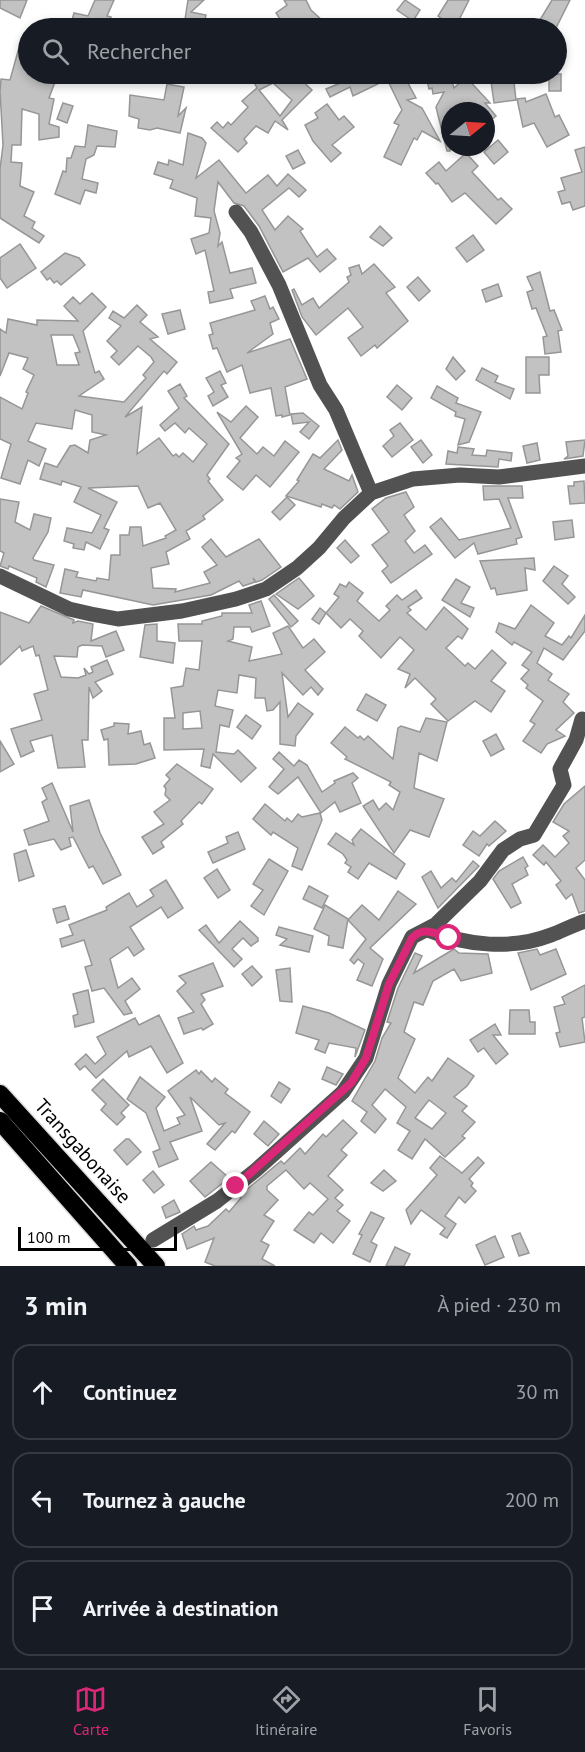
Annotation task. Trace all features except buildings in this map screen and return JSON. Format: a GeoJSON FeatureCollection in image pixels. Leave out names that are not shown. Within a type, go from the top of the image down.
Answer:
{"type":"FeatureCollection","features":[{"type":"Feature","properties":{"kind":"highway","name":"Transgabonaise"},"geometry":{"type":"LineString","coordinates":[[0,1094],[156,1266]]}},
{"type":"Feature","properties":{"kind":"highway"},"geometry":{"type":"LineString","coordinates":[[0,1121],[128,1266]]}},
{"type":"Feature","properties":{"kind":"street"},"geometry":{"type":"LineString","coordinates":[[236,212],[251,232],[279,285],[320,385],[336,411],[370,493]]}},
{"type":"Feature","properties":{"kind":"street"},"geometry":{"type":"LineString","coordinates":[[0,576],[69,609],[118,619],[173,612],[236,599],[266,589],[297,568],[370,493],[413,479],[460,475],[499,477],[585,466]]}},
{"type":"Feature","properties":{"kind":"street"},"geometry":{"type":"LineString","coordinates":[[153,1240],[216,1201],[256,1170],[343,1092],[366,1058],[389,984],[405,948],[416,933],[428,930],[480,881],[503,850],[520,839],[534,835],[564,785],[560,768],[576,740],[582,719]]}},
{"type":"Feature","properties":{"kind":"street"},"geometry":{"type":"LineString","coordinates":[[428,930],[466,942],[514,944],[552,935],[585,921]]}},
{"type":"Feature","properties":{"kind":"route"},"geometry":{"type":"LineString","coordinates":[[236,1186],[331,1104],[351,1083],[366,1058],[389,984],[405,948],[416,933],[428,930],[449,938]]}}]}
